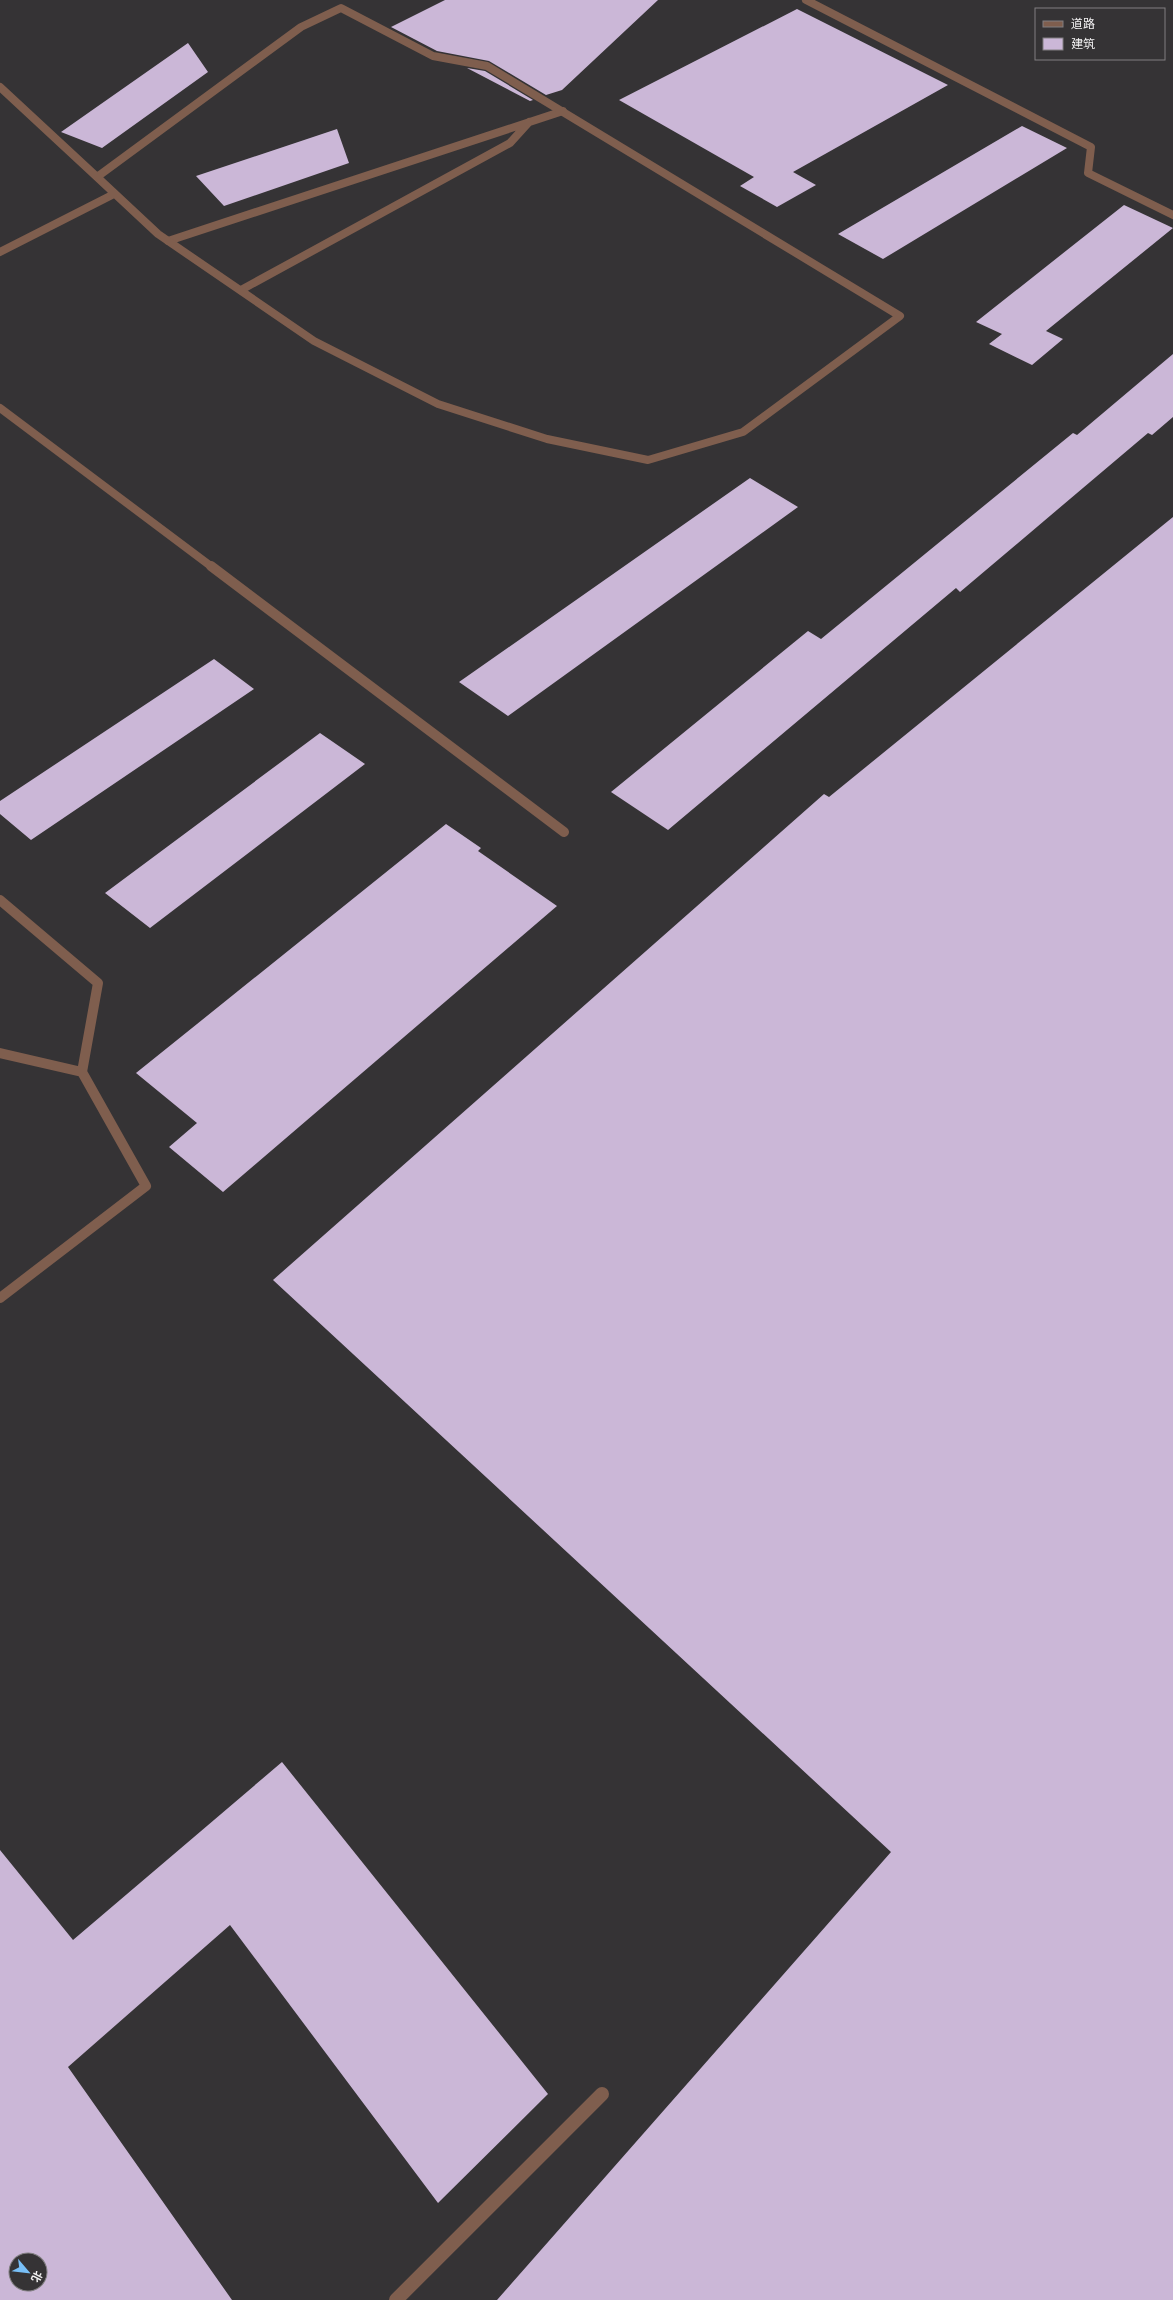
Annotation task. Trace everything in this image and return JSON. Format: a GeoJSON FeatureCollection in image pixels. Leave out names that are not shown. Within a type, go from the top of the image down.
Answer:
{"type":"FeatureCollection","features":[{"type":"Feature","properties":{"kind":"street"},"geometry":{"type":"LineString","coordinates":[[806,0],[1091,147],[1088,173],[1173,215]]}},
{"type":"Feature","properties":{"kind":"street"},"geometry":{"type":"LineString","coordinates":[[0,87],[96,178],[168,241],[314,341],[438,404],[547,439],[648,460],[744,432],[900,316],[563,110],[487,66],[432,56],[341,8],[301,27],[96,178]]}},
{"type":"Feature","properties":{"kind":"street"},"geometry":{"type":"LineString","coordinates":[[168,241],[563,110]]}},
{"type":"Feature","properties":{"kind":"street"},"geometry":{"type":"LineString","coordinates":[[240,290],[510,143],[529,122]]}},
{"type":"Feature","properties":{"kind":"street"},"geometry":{"type":"LineString","coordinates":[[0,252],[114,194]]}},
{"type":"Feature","properties":{"kind":"street"},"geometry":{"type":"LineString","coordinates":[[0,408],[564,832]]}},
{"type":"Feature","properties":{"kind":"street"},"geometry":{"type":"LineString","coordinates":[[0,900],[98,983],[82,1072],[146,1186],[0,1298]]}},
{"type":"Feature","properties":{"kind":"street"},"geometry":{"type":"LineString","coordinates":[[0,1053],[82,1072]]}},
{"type":"Feature","properties":{"kind":"street"},"geometry":{"type":"LineString","coordinates":[[396,2300],[602,2094]]}},
{"type":"Feature","properties":{"kind":"building"},"geometry":{"type":"Polygon","coordinates":[[[445,0],[658,0],[562,90],[546,95],[489,61],[437,51],[391,27],[445,0]]]}},
{"type":"Feature","properties":{"kind":"building"},"geometry":{"type":"Polygon","coordinates":[[[797,9],[948,85],[793,172],[816,185],[777,207],[740,186],[754,177],[619,100],[797,9]]]}},
{"type":"Feature","properties":{"kind":"building"},"geometry":{"type":"Polygon","coordinates":[[[188,43],[208,72],[102,148],[61,132],[188,43]]]}},
{"type":"Feature","properties":{"kind":"building"},"geometry":{"type":"Polygon","coordinates":[[[467,68],[485,71],[533,100],[530,101],[467,68]]]}},
{"type":"Feature","properties":{"kind":"building"},"geometry":{"type":"Polygon","coordinates":[[[1022,126],[1067,148],[883,259],[838,234],[1022,126]]]}},
{"type":"Feature","properties":{"kind":"building"},"geometry":{"type":"Polygon","coordinates":[[[337,129],[349,163],[224,206],[196,176],[337,129]]]}},
{"type":"Feature","properties":{"kind":"building"},"geometry":{"type":"Polygon","coordinates":[[[1124,205],[1173,228],[1046,331],[1063,339],[1032,365],[989,344],[1002,334],[976,322],[1124,205]]]}},
{"type":"Feature","properties":{"kind":"building"},"geometry":{"type":"Polygon","coordinates":[[[1173,354],[1173,417],[1152,435],[1148,433],[960,592],[956,588],[668,830],[611,792],[808,631],[821,639],[1073,433],[1077,435],[1173,354]]]}},
{"type":"Feature","properties":{"kind":"building"},"geometry":{"type":"Polygon","coordinates":[[[750,478],[798,507],[508,716],[459,682],[750,478]]]}},
{"type":"Feature","properties":{"kind":"building"},"geometry":{"type":"Polygon","coordinates":[[[1173,517],[1173,2300],[497,2300],[891,1852],[273,1280],[824,794],[829,797],[1173,517]]]}},
{"type":"Feature","properties":{"kind":"building"},"geometry":{"type":"Polygon","coordinates":[[[214,659],[254,689],[31,840],[0,814],[0,801],[214,659]]]}},
{"type":"Feature","properties":{"kind":"building"},"geometry":{"type":"Polygon","coordinates":[[[320,733],[365,764],[150,928],[105,893],[320,733]]]}},
{"type":"Feature","properties":{"kind":"building"},"geometry":{"type":"Polygon","coordinates":[[[446,824],[481,848],[478,851],[557,906],[223,1192],[169,1147],[197,1123],[136,1073],[446,824]]]}},
{"type":"Feature","properties":{"kind":"building"},"geometry":{"type":"Polygon","coordinates":[[[282,1762],[548,2094],[438,2203],[230,1925],[68,2067],[232,2300],[0,2300],[0,1850],[73,1940],[282,1762]]]}}]}
